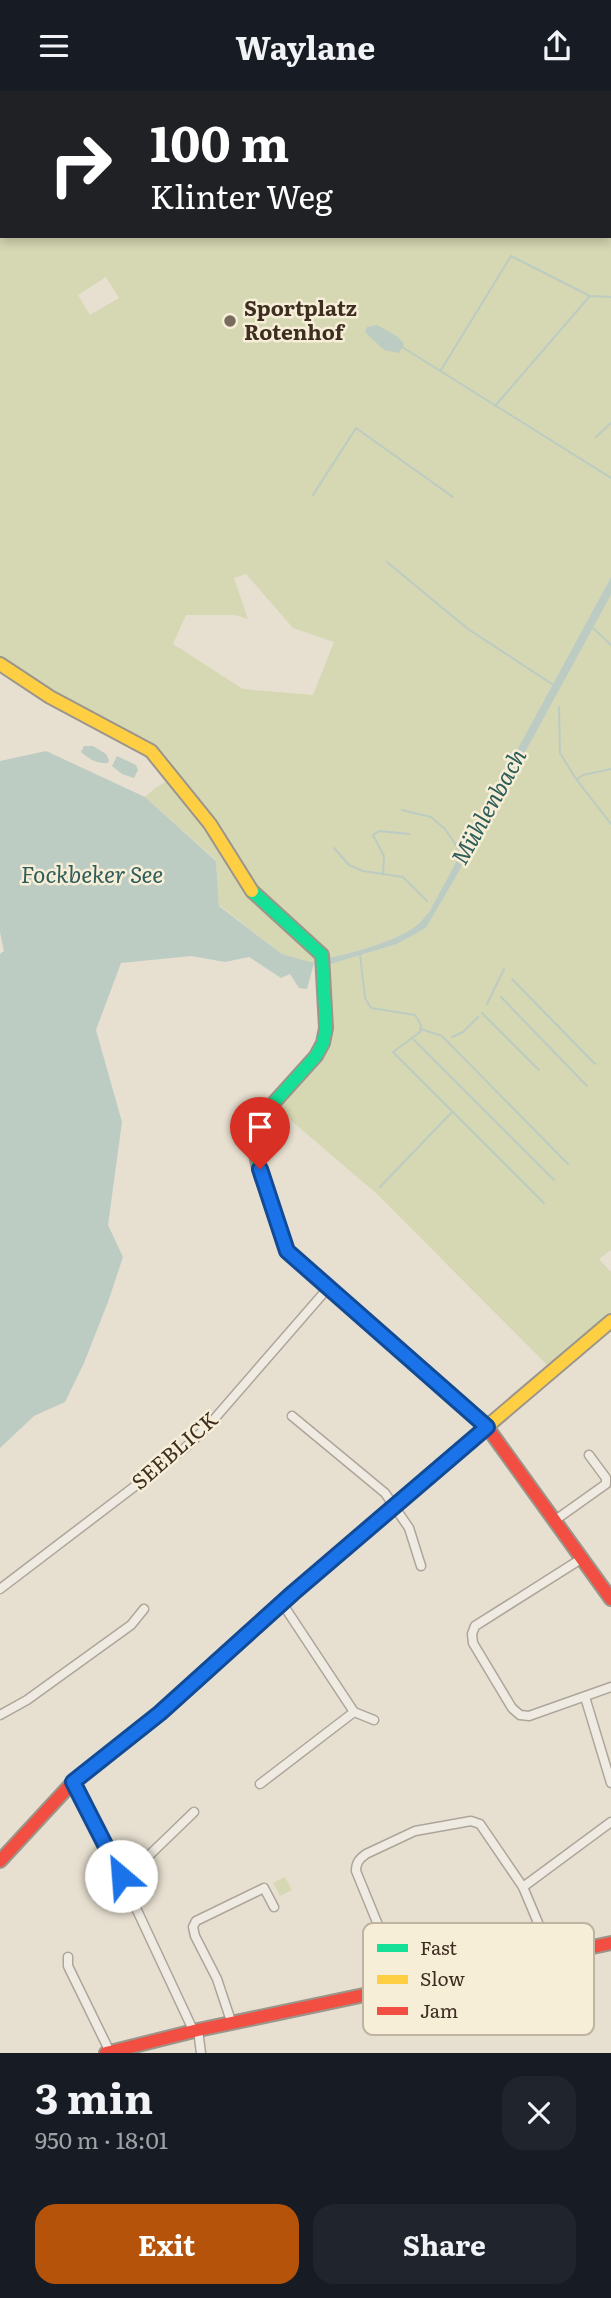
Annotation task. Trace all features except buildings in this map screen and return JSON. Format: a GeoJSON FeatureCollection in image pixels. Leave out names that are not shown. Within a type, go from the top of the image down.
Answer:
{"type":"FeatureCollection","features":[{"type":"Feature","properties":{"kind":"street"},"geometry":{"type":"LineString","coordinates":[[0,664],[50,697],[151,751],[210,824],[255,897],[322,959],[326,1028],[323,1043],[316,1056],[270,1107],[255,1128],[251,1142],[287,1251],[487,1427],[611,1599]]}},
{"type":"Feature","properties":{"kind":"street","name":"SEEBLICK"},"geometry":{"type":"LineString","coordinates":[[0,1589],[185,1448],[209,1425],[328,1288]]}},
{"type":"Feature","properties":{"kind":"street"},"geometry":{"type":"LineString","coordinates":[[0,1861],[73,1782],[160,1713],[393,1506],[611,1321]]}},
{"type":"Feature","properties":{"kind":"street"},"geometry":{"type":"LineString","coordinates":[[292,1416],[385,1493],[409,1528],[421,1566]]}},
{"type":"Feature","properties":{"kind":"street"},"geometry":{"type":"LineString","coordinates":[[554,1521],[606,1484],[606,1478],[589,1455]]}},
{"type":"Feature","properties":{"kind":"street"},"geometry":{"type":"LineString","coordinates":[[582,1559],[475,1626],[473,1643],[512,1708],[520,1715],[529,1716],[611,1688]]}},
{"type":"Feature","properties":{"kind":"street"},"geometry":{"type":"LineString","coordinates":[[282,1603],[354,1712],[374,1720]]}},
{"type":"Feature","properties":{"kind":"street"},"geometry":{"type":"LineString","coordinates":[[0,1715],[27,1700],[131,1625],[144,1609]]}},
{"type":"Feature","properties":{"kind":"street"},"geometry":{"type":"LineString","coordinates":[[585,1697],[611,1783]]}},
{"type":"Feature","properties":{"kind":"street"},"geometry":{"type":"LineString","coordinates":[[260,1784],[354,1712]]}},
{"type":"Feature","properties":{"kind":"street"},"geometry":{"type":"LineString","coordinates":[[73,1782],[196,2031],[201,2053]]}},
{"type":"Feature","properties":{"kind":"street"},"geometry":{"type":"LineString","coordinates":[[121,1876],[136,1868],[194,1812]]}},
{"type":"Feature","properties":{"kind":"street"},"geometry":{"type":"LineString","coordinates":[[377,1923],[356,1871],[359,1859],[415,1831],[471,1821],[480,1824],[523,1887],[538,1923]]}},
{"type":"Feature","properties":{"kind":"street"},"geometry":{"type":"LineString","coordinates":[[523,1887],[611,1822]]}},
{"type":"Feature","properties":{"kind":"street"},"geometry":{"type":"LineString","coordinates":[[232,2024],[217,1979],[195,1936],[195,1921],[264,1888],[274,1907]]}},
{"type":"Feature","properties":{"kind":"street"},"geometry":{"type":"LineString","coordinates":[[68,1957],[68,1966],[108,2052],[363,1997]]}},
{"type":"Feature","properties":{"kind":"green space"},"geometry":{"type":"Polygon","coordinates":[[[0,238],[611,238],[611,577],[429,912],[413,928],[370,947],[323,959],[257,895],[152,750],[0,661],[0,238]],[[106,277],[78,295],[90,315],[119,298],[106,277]],[[246,574],[234,578],[248,619],[235,615],[186,615],[173,644],[243,689],[313,695],[334,642],[293,628],[246,574]]]}},
{"type":"Feature","properties":{"kind":"green space"},"geometry":{"type":"Polygon","coordinates":[[[611,595],[611,1250],[599,1259],[611,1272],[611,1315],[549,1367],[377,1194],[274,1106],[319,1058],[324,966],[397,944],[426,928],[611,595]]]}},
{"type":"Feature","properties":{"kind":"green space"},"geometry":{"type":"Polygon","coordinates":[[[171,779],[208,826],[252,898],[320,954],[314,963],[282,954],[219,905],[216,860],[145,797],[171,779]]]}},
{"type":"Feature","properties":{"kind":"green space"},"geometry":{"type":"Polygon","coordinates":[[[285,1877],[292,1890],[280,1896],[273,1883],[285,1877]]]}},
{"type":"Feature","properties":{"kind":"water"},"geometry":{"type":"Polygon","coordinates":[[[377,325],[397,336],[404,344],[399,353],[384,350],[365,332],[367,327],[377,325]]]}},
{"type":"Feature","properties":{"kind":"water","name":"Mühlenbach"},"geometry":{"type":"Polygon","coordinates":[[[611,577],[611,595],[426,928],[397,944],[324,966],[323,959],[370,947],[404,933],[417,925],[429,912],[611,577]]]}},
{"type":"Feature","properties":{"kind":"water"},"geometry":{"type":"Polygon","coordinates":[[[84,746],[93,746],[106,754],[108,763],[87,757],[81,752],[84,746]]]}},
{"type":"Feature","properties":{"kind":"water","name":"Fockbeker See"},"geometry":{"type":"Polygon","coordinates":[[[46,751],[145,797],[216,861],[219,906],[282,954],[314,963],[307,989],[299,988],[290,974],[281,978],[249,957],[225,962],[191,956],[121,963],[96,1030],[122,1122],[108,1225],[123,1257],[84,1363],[65,1402],[34,1416],[0,1448],[0,954],[4,951],[0,932],[0,761],[46,751]]]}},
{"type":"Feature","properties":{"kind":"water"},"geometry":{"type":"Polygon","coordinates":[[[117,756],[136,765],[138,770],[134,778],[122,774],[112,766],[117,756]]]}},
{"type":"Feature","properties":{"kind":"waterway"},"geometry":{"type":"LineString","coordinates":[[441,370],[511,256],[590,296],[611,297]]}},
{"type":"Feature","properties":{"kind":"waterway"},"geometry":{"type":"LineString","coordinates":[[495,406],[589,297]]}},
{"type":"Feature","properties":{"kind":"waterway"},"geometry":{"type":"LineString","coordinates":[[402,347],[611,478]]}},
{"type":"Feature","properties":{"kind":"waterway"},"geometry":{"type":"LineString","coordinates":[[596,437],[611,423]]}},
{"type":"Feature","properties":{"kind":"waterway"},"geometry":{"type":"LineString","coordinates":[[313,495],[356,428],[453,497]]}},
{"type":"Feature","properties":{"kind":"waterway"},"geometry":{"type":"LineString","coordinates":[[387,562],[468,629],[552,684]]}},
{"type":"Feature","properties":{"kind":"waterway"},"geometry":{"type":"LineString","coordinates":[[593,628],[611,645]]}},
{"type":"Feature","properties":{"kind":"waterway"},"geometry":{"type":"LineString","coordinates":[[559,707],[560,753],[576,779],[611,824]]}},
{"type":"Feature","properties":{"kind":"waterway"},"geometry":{"type":"LineString","coordinates":[[577,779],[583,775],[611,769]]}},
{"type":"Feature","properties":{"kind":"waterway","name":"Mühlenbach"},"geometry":{"type":"LineString","coordinates":[[402,810],[431,817],[445,829],[462,854]]}},
{"type":"Feature","properties":{"kind":"waterway"},"geometry":{"type":"LineString","coordinates":[[383,874],[384,856],[373,835],[379,831],[409,834]]}},
{"type":"Feature","properties":{"kind":"waterway"},"geometry":{"type":"LineString","coordinates":[[334,848],[349,865],[363,871],[403,877],[427,901]]}},
{"type":"Feature","properties":{"kind":"waterway"},"geometry":{"type":"LineString","coordinates":[[360,954],[365,998],[371,1008],[415,1015],[421,1025],[420,1032],[393,1052],[544,1203]]}},
{"type":"Feature","properties":{"kind":"waterway"},"geometry":{"type":"LineString","coordinates":[[487,1004],[504,969]]}},
{"type":"Feature","properties":{"kind":"waterway"},"geometry":{"type":"LineString","coordinates":[[512,979],[595,1064]]}},
{"type":"Feature","properties":{"kind":"waterway"},"geometry":{"type":"LineString","coordinates":[[501,997],[587,1086]]}},
{"type":"Feature","properties":{"kind":"waterway"},"geometry":{"type":"LineString","coordinates":[[482,1013],[539,1070]]}},
{"type":"Feature","properties":{"kind":"waterway"},"geometry":{"type":"LineString","coordinates":[[452,1037],[463,1032],[478,1017]]}},
{"type":"Feature","properties":{"kind":"waterway"},"geometry":{"type":"LineString","coordinates":[[421,1029],[442,1036],[568,1164]]}},
{"type":"Feature","properties":{"kind":"waterway"},"geometry":{"type":"LineString","coordinates":[[414,1040],[554,1180]]}},
{"type":"Feature","properties":{"kind":"waterway"},"geometry":{"type":"LineString","coordinates":[[380,1187],[452,1112]]}},
{"type":"Feature","properties":{"kind":"traffic: fast"},"geometry":{"type":"LineString","coordinates":[[252,891],[322,955],[326,1028],[323,1043],[316,1056],[270,1107],[252,1135],[259,1169],[287,1251],[413,1362]]}},
{"type":"Feature","properties":{"kind":"traffic: slow"},"geometry":{"type":"LineString","coordinates":[[0,664],[50,697],[151,751],[210,824],[252,891]]}},
{"type":"Feature","properties":{"kind":"traffic: slow"},"geometry":{"type":"LineString","coordinates":[[437,1469],[611,1321]]}},
{"type":"Feature","properties":{"kind":"traffic: jam"},"geometry":{"type":"LineString","coordinates":[[413,1362],[487,1427],[611,1599]]}},
{"type":"Feature","properties":{"kind":"traffic: jam"},"geometry":{"type":"LineString","coordinates":[[0,1861],[73,1782],[160,1713],[252,1629],[437,1469]]}},
{"type":"Feature","properties":{"kind":"traffic: jam"},"geometry":{"type":"LineString","coordinates":[[594,1947],[611,1943]]}},
{"type":"Feature","properties":{"kind":"traffic: jam"},"geometry":{"type":"LineString","coordinates":[[106,2053],[198,2030],[363,1995]]}},
{"type":"Feature","properties":{"kind":"place","name":"Sportplatz Rotenhof"},"geometry":{"type":"Point","coordinates":[230,321]}},
{"type":"Feature","properties":{"kind":"route"},"geometry":{"type":"LineString","coordinates":[[121,1876],[73,1782],[160,1713],[293,1593],[487,1427],[287,1251],[260,1169]]}}]}
